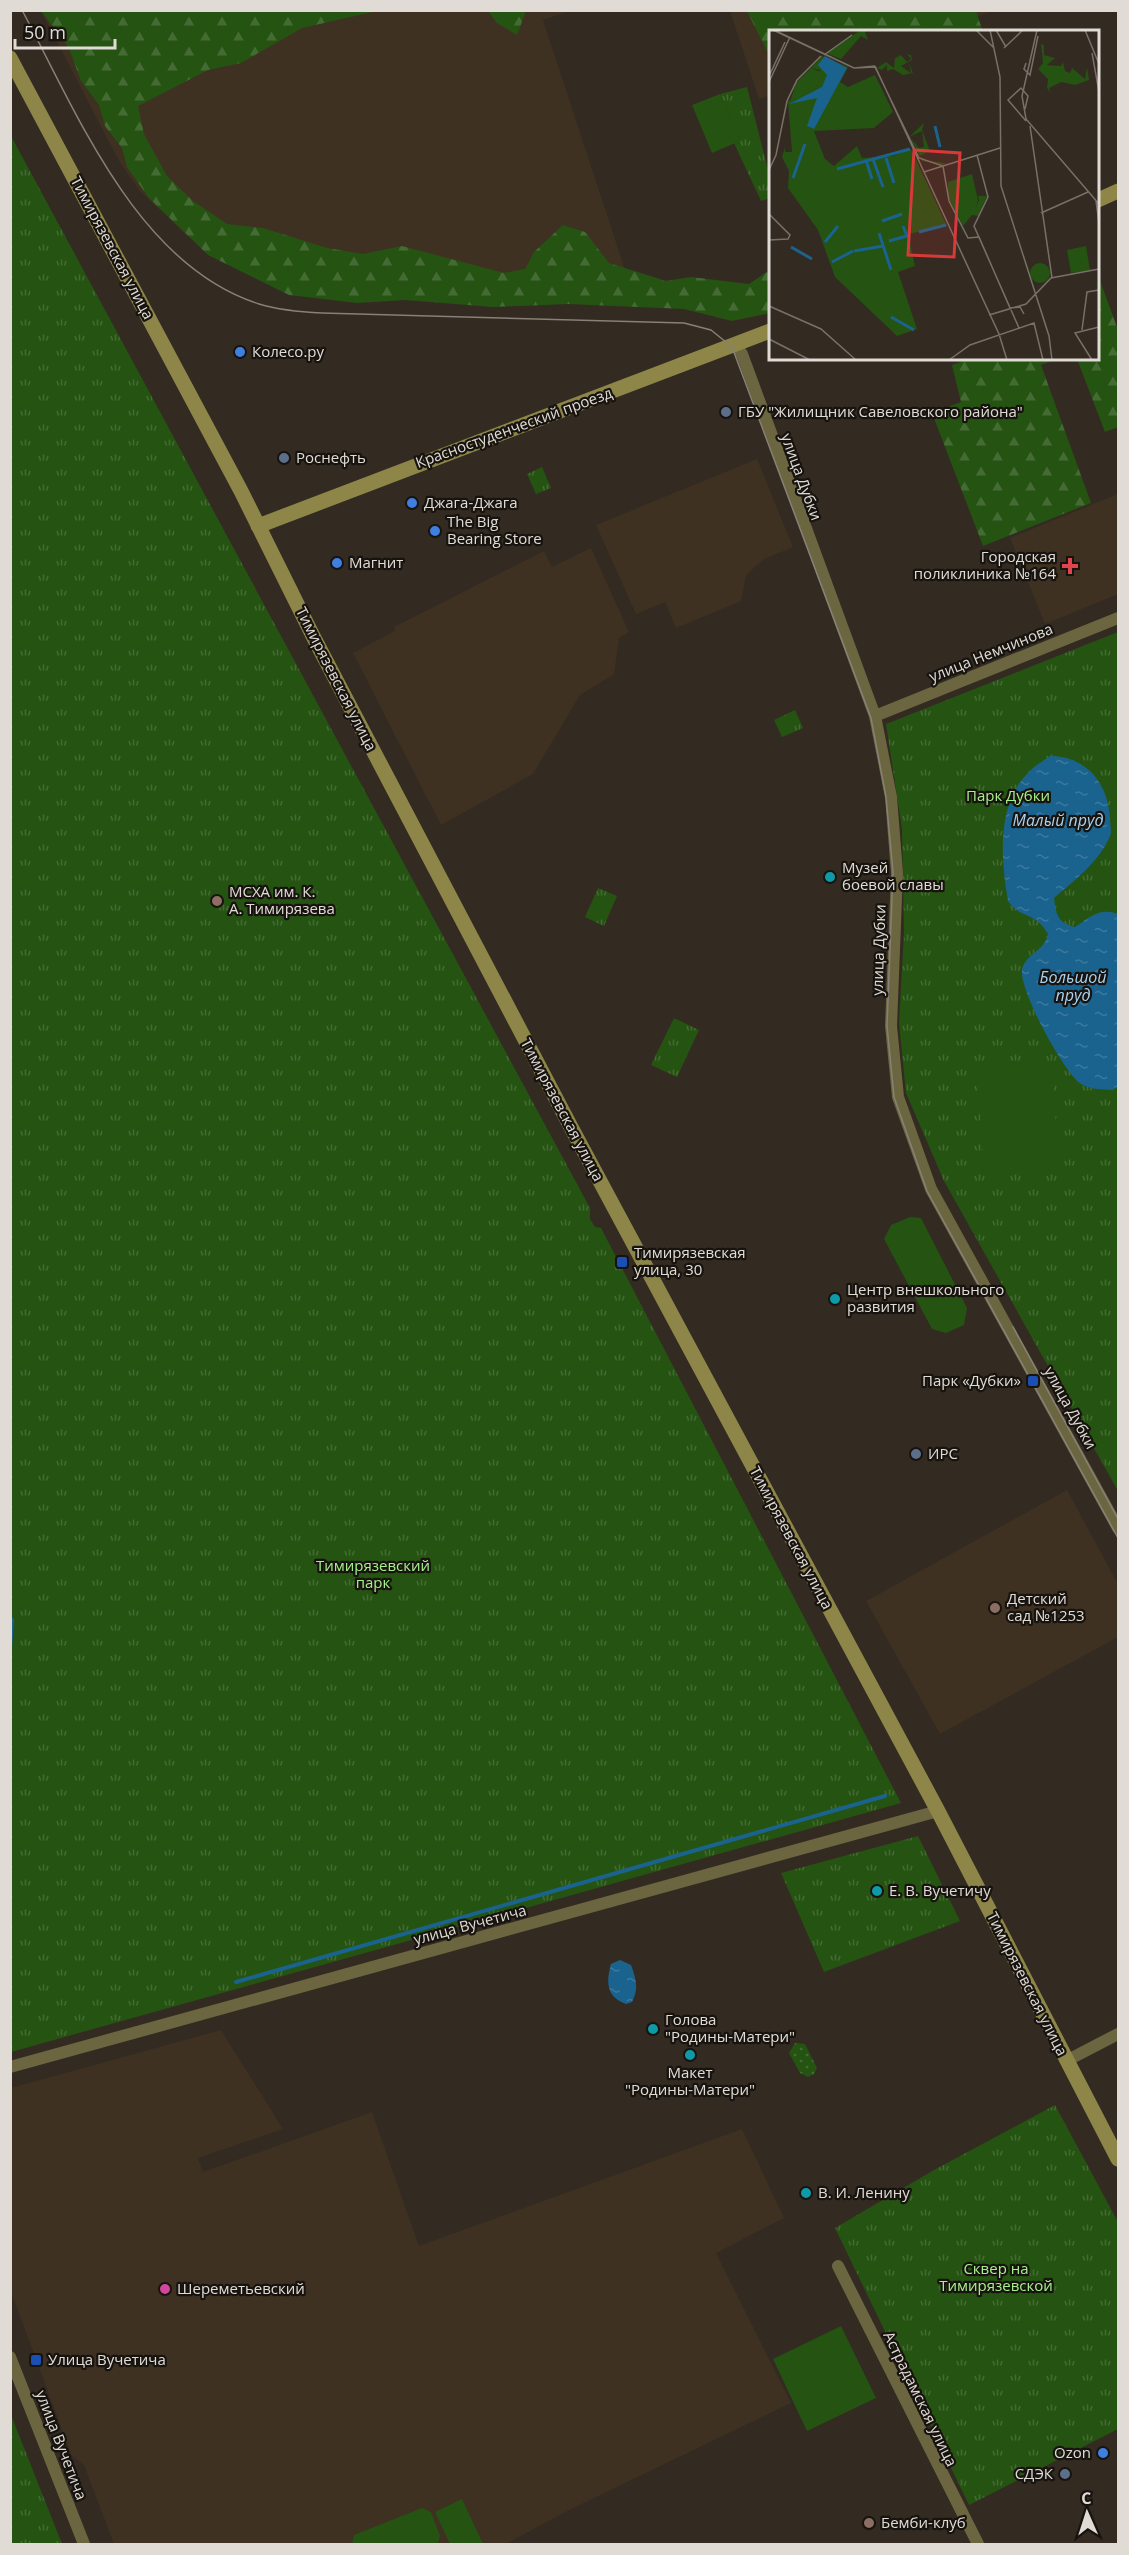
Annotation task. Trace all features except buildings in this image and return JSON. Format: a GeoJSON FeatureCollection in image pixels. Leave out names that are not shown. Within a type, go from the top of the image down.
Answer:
{"type":"FeatureCollection","features":[{"type":"Feature","properties":{"kind":"main road","name":"Тимирязевская улица"},"geometry":{"type":"LineString","coordinates":[[10,58],[258,526],[594,1172],[938,1811],[1119,2159]]}},
{"type":"Feature","properties":{"kind":"main road"},"geometry":{"type":"LineString","coordinates":[[1099,200],[1119,191]]}},
{"type":"Feature","properties":{"kind":"main road","name":"Красностуденческий проезд"},"geometry":{"type":"LineString","coordinates":[[258,526],[769,332]]}},
{"type":"Feature","properties":{"kind":"street","name":"улица Дубки"},"geometry":{"type":"LineString","coordinates":[[735,345],[742,354],[875,716],[891,797],[897,873],[891,1026],[898,1097],[931,1189],[1119,1528]]}},
{"type":"Feature","properties":{"kind":"street","name":"улица Немчинова"},"geometry":{"type":"LineString","coordinates":[[875,716],[1119,618]]}},
{"type":"Feature","properties":{"kind":"street","name":"улица Вучетича"},"geometry":{"type":"LineString","coordinates":[[10,2067],[938,1811]]}},
{"type":"Feature","properties":{"kind":"street"},"geometry":{"type":"LineString","coordinates":[[1066,2061],[1119,2034]]}},
{"type":"Feature","properties":{"kind":"street","name":"Астрадамская улица"},"geometry":{"type":"LineString","coordinates":[[838,2266],[978,2544]]}},
{"type":"Feature","properties":{"kind":"street","name":"улица Вучетича"},"geometry":{"type":"LineString","coordinates":[[10,2357],[84,2544]]}},
{"type":"Feature","properties":{"kind":"shaded area"},"geometry":{"type":"Polygon","coordinates":[[[41,11],[570,11],[543,20],[635,300],[208,250],[183,232],[139,190],[119,161],[41,11]]]}},
{"type":"Feature","properties":{"kind":"shaded area"},"geometry":{"type":"Polygon","coordinates":[[[730,11],[993,11],[941,30],[769,30],[769,95],[759,99],[730,11]]]}},
{"type":"Feature","properties":{"kind":"shaded area"},"geometry":{"type":"Polygon","coordinates":[[[757,459],[793,547],[764,559],[746,575],[741,601],[676,628],[665,602],[636,614],[596,525],[757,459]]]}},
{"type":"Feature","properties":{"kind":"shaded area","name":"Городская поликлиника №164"},"geometry":{"type":"Polygon","coordinates":[[[1118,494],[1118,594],[1045,624],[1010,538],[1118,494]]]}},
{"type":"Feature","properties":{"kind":"shaded area"},"geometry":{"type":"Polygon","coordinates":[[[591,548],[629,632],[619,638],[614,674],[580,695],[533,774],[441,825],[353,653],[395,631],[394,627],[544,551],[552,567],[591,548]]]}},
{"type":"Feature","properties":{"kind":"shaded area","name":"Детский сад №1253"},"geometry":{"type":"Polygon","coordinates":[[[1067,1490],[1118,1584],[1118,1637],[940,1734],[866,1601],[1067,1490]]]}},
{"type":"Feature","properties":{"kind":"shaded area"},"geometry":{"type":"Polygon","coordinates":[[[221,2030],[283,2129],[198,2158],[203,2172],[372,2112],[419,2246],[742,2129],[784,2218],[716,2253],[791,2403],[567,2511],[506,2544],[114,2544],[84,2465],[72,2456],[11,2292],[11,2088],[221,2030]]]}},
{"type":"Feature","properties":{"kind":"green space"},"geometry":{"type":"Polygon","coordinates":[[[41,11],[377,11],[302,28],[241,63],[208,70],[138,106],[144,134],[167,176],[193,201],[227,224],[263,228],[327,248],[363,254],[402,246],[504,273],[525,269],[534,252],[563,225],[585,232],[609,263],[666,281],[691,277],[749,284],[769,271],[769,313],[732,321],[684,309],[568,304],[493,307],[405,300],[357,303],[289,295],[208,255],[149,198],[127,167],[122,148],[105,126],[99,105],[81,81],[69,48],[41,11]]]}},
{"type":"Feature","properties":{"kind":"green space"},"geometry":{"type":"Polygon","coordinates":[[[488,11],[526,11],[517,35],[497,23],[488,11]]]}},
{"type":"Feature","properties":{"kind":"green space"},"geometry":{"type":"Polygon","coordinates":[[[747,11],[976,11],[982,29],[769,30],[769,55],[747,11]]]}},
{"type":"Feature","properties":{"kind":"green space"},"geometry":{"type":"Polygon","coordinates":[[[747,87],[769,174],[769,198],[761,201],[734,143],[739,141],[720,94],[747,87]]]}},
{"type":"Feature","properties":{"kind":"green space"},"geometry":{"type":"Polygon","coordinates":[[[720,94],[740,141],[712,153],[692,105],[720,94]]]}},
{"type":"Feature","properties":{"kind":"green space","name":"Тимирязевский парк"},"geometry":{"type":"Polygon","coordinates":[[[11,136],[590,1208],[590,1219],[595,1227],[601,1228],[901,1803],[11,2052],[11,136]]]}},
{"type":"Feature","properties":{"kind":"green space"},"geometry":{"type":"Polygon","coordinates":[[[1099,278],[1118,330],[1118,427],[1105,432],[1077,360],[1099,360],[1099,278]]]}},
{"type":"Feature","properties":{"kind":"green space"},"geometry":{"type":"Polygon","coordinates":[[[966,360],[1054,360],[1041,365],[1091,503],[983,546],[932,413],[961,402],[952,365],[966,360]]]}},
{"type":"Feature","properties":{"kind":"green space"},"geometry":{"type":"Polygon","coordinates":[[[542,467],[551,488],[536,494],[527,474],[542,467]]]}},
{"type":"Feature","properties":{"kind":"green space","name":"Парк Дубки"},"geometry":{"type":"Polygon","coordinates":[[[1118,632],[1118,1491],[944,1181],[906,1093],[899,1023],[904,933],[902,829],[886,724],[1118,632]]]}},
{"type":"Feature","properties":{"kind":"green space"},"geometry":{"type":"Polygon","coordinates":[[[795,710],[803,728],[782,737],[774,720],[795,710]]]}},
{"type":"Feature","properties":{"kind":"green space"},"geometry":{"type":"Polygon","coordinates":[[[598,888],[617,896],[604,926],[585,917],[598,888]]]}},
{"type":"Feature","properties":{"kind":"green space"},"geometry":{"type":"Polygon","coordinates":[[[674,1018],[699,1030],[677,1077],[651,1065],[674,1018]]]}},
{"type":"Feature","properties":{"kind":"green space"},"geometry":{"type":"Polygon","coordinates":[[[1037,1063],[1054,1088],[1058,1169],[984,1172],[977,1065],[1037,1063]]]}},
{"type":"Feature","properties":{"kind":"green space"},"geometry":{"type":"Polygon","coordinates":[[[910,1217],[921,1218],[967,1308],[964,1325],[946,1333],[932,1329],[884,1239],[891,1225],[910,1217]]]}},
{"type":"Feature","properties":{"kind":"green space"},"geometry":{"type":"Polygon","coordinates":[[[918,1836],[960,1921],[824,1972],[781,1873],[918,1836]]]}},
{"type":"Feature","properties":{"kind":"green space"},"geometry":{"type":"Polygon","coordinates":[[[795,2043],[805,2044],[817,2068],[814,2074],[808,2077],[800,2073],[789,2053],[795,2043]]]}},
{"type":"Feature","properties":{"kind":"green space","name":"Сквер на Тимирязевской"},"geometry":{"type":"Polygon","coordinates":[[[1055,2105],[1118,2222],[1118,2429],[969,2505],[835,2228],[934,2170],[1055,2105]]]}},
{"type":"Feature","properties":{"kind":"green space"},"geometry":{"type":"Polygon","coordinates":[[[841,2326],[876,2398],[807,2431],[773,2359],[841,2326]]]}},
{"type":"Feature","properties":{"kind":"green space"},"geometry":{"type":"Polygon","coordinates":[[[11,2415],[62,2544],[11,2544],[11,2415]]]}},
{"type":"Feature","properties":{"kind":"green space"},"geometry":{"type":"Polygon","coordinates":[[[462,2499],[483,2544],[450,2544],[435,2512],[462,2499]]]}},
{"type":"Feature","properties":{"kind":"green space"},"geometry":{"type":"Polygon","coordinates":[[[422,2508],[431,2512],[440,2536],[438,2544],[352,2544],[354,2535],[422,2508]]]}},
{"type":"Feature","properties":{"kind":"water"},"geometry":{"type":"Polygon","coordinates":[[[1050,756],[1063,757],[1084,766],[1100,783],[1108,805],[1111,832],[1105,845],[1085,870],[1054,898],[1061,921],[1075,927],[1100,912],[1118,914],[1118,1086],[1113,1090],[1081,1084],[1064,1064],[1044,1030],[1028,995],[1022,970],[1027,960],[1043,945],[1048,934],[1038,922],[1017,911],[1008,901],[1003,834],[1010,801],[1028,773],[1050,756]]]}},
{"type":"Feature","properties":{"kind":"water"},"geometry":{"type":"Polygon","coordinates":[[[620,1960],[631,1965],[636,1984],[632,2002],[626,2004],[611,1993],[608,1983],[611,1964],[620,1960]]]}},
{"type":"Feature","properties":{"kind":"waterway"},"geometry":{"type":"LineString","coordinates":[[10,1648],[12,1620]]}},
{"type":"Feature","properties":{"kind":"waterway"},"geometry":{"type":"LineString","coordinates":[[236,1982],[885,1796]]}},
{"type":"Feature","properties":{"kind":"tram line"},"geometry":{"type":"LineString","coordinates":[[22,10],[89,139],[116,182],[145,222],[178,256],[216,284],[259,304],[306,312],[684,323],[711,330],[732,347],[871,718],[886,797],[893,872],[887,1026],[894,1097],[927,1191],[1118,1538]]}},
{"type":"Feature","properties":{"kind":"tram line"},"geometry":{"type":"LineString","coordinates":[[1013,1327],[1118,1519]]}},
{"type":"Feature","properties":{"kind":"place","name":"Колесо.ру"},"geometry":{"type":"Point","coordinates":[240,352]}},
{"type":"Feature","properties":{"kind":"place","name":"ГБУ \"Жилищник Савеловского района\""},"geometry":{"type":"Point","coordinates":[726,412]}},
{"type":"Feature","properties":{"kind":"place","name":"Роснефть"},"geometry":{"type":"Point","coordinates":[284,458]}},
{"type":"Feature","properties":{"kind":"place","name":"Джага-Джага"},"geometry":{"type":"Point","coordinates":[412,503]}},
{"type":"Feature","properties":{"kind":"place","name":"The Big Bearing Store"},"geometry":{"type":"Point","coordinates":[435,531]}},
{"type":"Feature","properties":{"kind":"place","name":"Магнит"},"geometry":{"type":"Point","coordinates":[337,563]}},
{"type":"Feature","properties":{"kind":"place","name":"Городская поликлиника №164"},"geometry":{"type":"Point","coordinates":[1070,566]}},
{"type":"Feature","properties":{"kind":"place","name":"Музей боевой славы"},"geometry":{"type":"Point","coordinates":[830,877]}},
{"type":"Feature","properties":{"kind":"place","name":"МСХА им. К. А. Тимирязева"},"geometry":{"type":"Point","coordinates":[217,901]}},
{"type":"Feature","properties":{"kind":"place","name":"Тимирязевская улица, 30"},"geometry":{"type":"Point","coordinates":[622,1262]}},
{"type":"Feature","properties":{"kind":"place","name":"Центр внешкольного развития"},"geometry":{"type":"Point","coordinates":[835,1299]}},
{"type":"Feature","properties":{"kind":"place","name":"Парк «Дубки»"},"geometry":{"type":"Point","coordinates":[1033,1381]}},
{"type":"Feature","properties":{"kind":"place","name":"ИРС"},"geometry":{"type":"Point","coordinates":[916,1454]}},
{"type":"Feature","properties":{"kind":"place","name":"Детский сад №1253"},"geometry":{"type":"Point","coordinates":[995,1608]}},
{"type":"Feature","properties":{"kind":"place","name":"Е. В. Вучетичу"},"geometry":{"type":"Point","coordinates":[877,1891]}},
{"type":"Feature","properties":{"kind":"place","name":"Голова \"Родины-Матери\""},"geometry":{"type":"Point","coordinates":[653,2029]}},
{"type":"Feature","properties":{"kind":"place","name":"Макет \"Родины-Матери\""},"geometry":{"type":"Point","coordinates":[690,2055]}},
{"type":"Feature","properties":{"kind":"place","name":"В. И. Ленину"},"geometry":{"type":"Point","coordinates":[806,2193]}},
{"type":"Feature","properties":{"kind":"place","name":"Шереметьевский"},"geometry":{"type":"Point","coordinates":[165,2289]}},
{"type":"Feature","properties":{"kind":"place","name":"Улица Вучетича"},"geometry":{"type":"Point","coordinates":[36,2360]}},
{"type":"Feature","properties":{"kind":"place","name":"Ozon"},"geometry":{"type":"Point","coordinates":[1103,2453]}},
{"type":"Feature","properties":{"kind":"place","name":"СДЭК"},"geometry":{"type":"Point","coordinates":[1065,2474]}},
{"type":"Feature","properties":{"kind":"place","name":"Бемби-клуб"},"geometry":{"type":"Point","coordinates":[869,2523]}},
{"type":"Feature","properties":{"kind":"water label","name":"Малый пруд"},"geometry":{"type":"Point","coordinates":[1058,820]}},
{"type":"Feature","properties":{"kind":"water label","name":"Большой пруд"},"geometry":{"type":"Point","coordinates":[1073,986]}}]}
